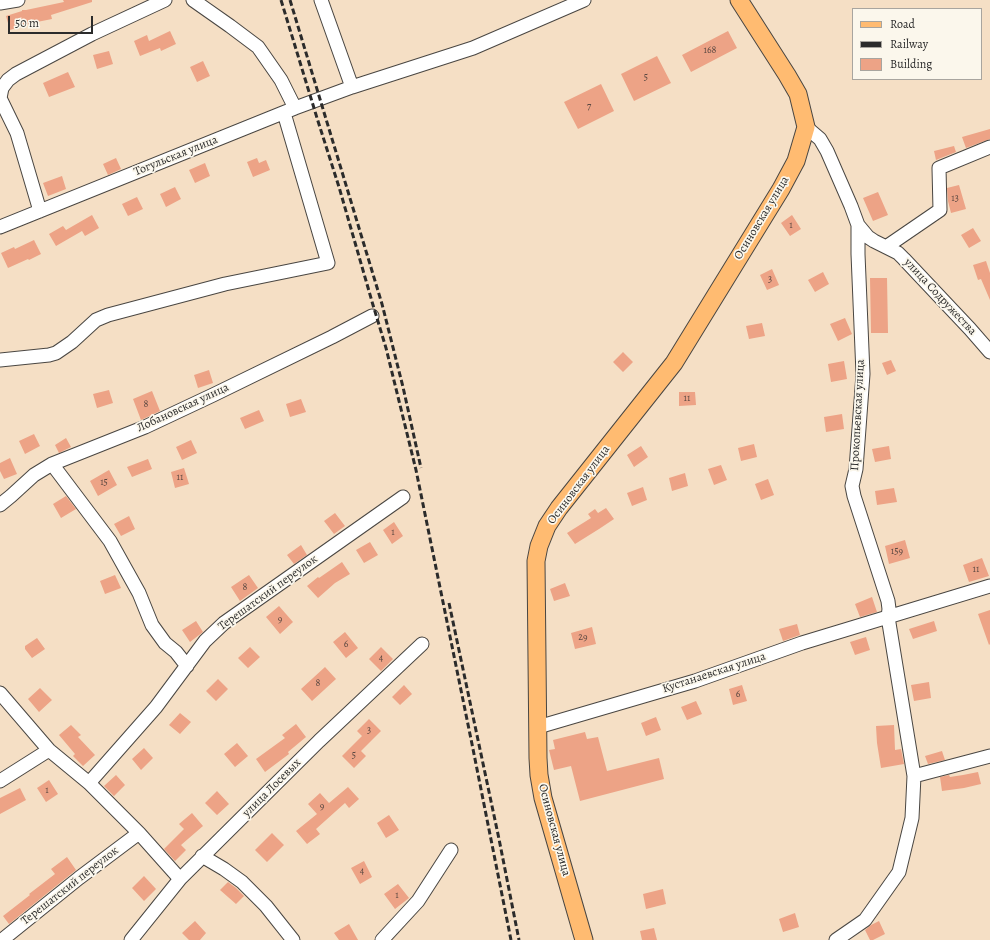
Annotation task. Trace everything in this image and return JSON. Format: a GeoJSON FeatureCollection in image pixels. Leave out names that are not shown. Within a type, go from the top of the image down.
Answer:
{"type":"FeatureCollection","features":[{"type":"Feature","properties":{"kind":"main road"},"geometry":{"type":"LineString","coordinates":[[739,0],[798,94],[806,127]]}},
{"type":"Feature","properties":{"kind":"main road","name":"Осиновская улица"},"geometry":{"type":"LineString","coordinates":[[584,940],[543,798],[538,758],[536,561],[539,546],[547,526],[559,508],[674,363],[781,188],[796,161],[806,127]]}},
{"type":"Feature","properties":{"kind":"street"},"geometry":{"type":"LineString","coordinates":[[0,3],[18,0]]}},
{"type":"Feature","properties":{"kind":"street"},"geometry":{"type":"LineString","coordinates":[[40,212],[17,133],[0,98],[2,88],[8,80],[16,74],[92,34],[165,0]]}},
{"type":"Feature","properties":{"kind":"street"},"geometry":{"type":"LineString","coordinates":[[0,360],[49,355],[72,342],[96,320],[108,315],[225,284],[328,263],[281,80],[258,47],[193,0]]}},
{"type":"Feature","properties":{"kind":"street"},"geometry":{"type":"LineString","coordinates":[[321,0],[352,87]]}},
{"type":"Feature","properties":{"kind":"street","name":"Тогульская улица"},"geometry":{"type":"LineString","coordinates":[[0,228],[289,110],[352,87],[473,48],[584,0]]}},
{"type":"Feature","properties":{"kind":"street","name":"Прокопьевская улица"},"geometry":{"type":"LineString","coordinates":[[806,127],[820,139],[827,151],[858,225],[863,374],[856,469],[852,486],[888,601],[888,617],[914,776],[912,818],[899,872],[865,920],[836,940]]}},
{"type":"Feature","properties":{"kind":"street"},"geometry":{"type":"LineString","coordinates":[[886,247],[940,210],[939,168],[990,147]]}},
{"type":"Feature","properties":{"kind":"street","name":"улица Содружества"},"geometry":{"type":"LineString","coordinates":[[858,225],[874,241],[898,253],[990,352]]}},
{"type":"Feature","properties":{"kind":"street","name":"Лобановская улица"},"geometry":{"type":"LineString","coordinates":[[0,505],[34,476],[52,464],[145,427],[220,392],[372,316]]}},
{"type":"Feature","properties":{"kind":"street"},"geometry":{"type":"LineString","coordinates":[[52,464],[110,541],[139,594],[152,625],[165,643],[176,652],[187,666]]}},
{"type":"Feature","properties":{"kind":"street","name":"Терешатский переулок"},"geometry":{"type":"LineString","coordinates":[[89,783],[156,707],[205,641],[224,623],[404,497]]}},
{"type":"Feature","properties":{"kind":"street","name":"Кустанаевская улица"},"geometry":{"type":"LineString","coordinates":[[538,727],[694,681],[802,643],[990,586]]}},
{"type":"Feature","properties":{"kind":"street","name":"улица Лосевых"},"geometry":{"type":"LineString","coordinates":[[131,940],[180,879],[202,856],[422,644]]}},
{"type":"Feature","properties":{"kind":"street"},"geometry":{"type":"LineString","coordinates":[[0,693],[49,750],[89,783],[139,832],[180,879]]}},
{"type":"Feature","properties":{"kind":"street"},"geometry":{"type":"LineString","coordinates":[[0,781],[49,750]]}},
{"type":"Feature","properties":{"kind":"street"},"geometry":{"type":"LineString","coordinates":[[914,776],[990,756]]}},
{"type":"Feature","properties":{"kind":"street","name":"Терешатский переулок"},"geometry":{"type":"LineString","coordinates":[[2,940],[139,832]]}},
{"type":"Feature","properties":{"kind":"street"},"geometry":{"type":"LineString","coordinates":[[382,940],[418,901],[451,850]]}},
{"type":"Feature","properties":{"kind":"street"},"geometry":{"type":"LineString","coordinates":[[202,856],[242,882],[266,906],[293,940]]}},
{"type":"Feature","properties":{"kind":"building"},"geometry":{"type":"Polygon","coordinates":[[[63,0],[92,0],[92,2],[51,15],[52,19],[10,30],[6,16],[22,10],[64,2],[63,0]]]}},
{"type":"Feature","properties":{"kind":"building"},"geometry":{"type":"Polygon","coordinates":[[[170,31],[176,44],[161,51],[160,48],[140,56],[134,41],[147,35],[149,41],[170,31]]]}},
{"type":"Feature","properties":{"kind":"building"},"geometry":{"type":"Polygon","coordinates":[[[728,31],[737,48],[691,72],[682,55],[728,31]]]}},
{"type":"Feature","properties":{"kind":"building"},"geometry":{"type":"Polygon","coordinates":[[[109,51],[113,64],[97,69],[93,55],[109,51]]]}},
{"type":"Feature","properties":{"kind":"building"},"geometry":{"type":"Polygon","coordinates":[[[657,56],[671,83],[634,101],[621,74],[657,56]]]}},
{"type":"Feature","properties":{"kind":"building"},"geometry":{"type":"Polygon","coordinates":[[[203,61],[210,76],[197,82],[190,67],[203,61]]]}},
{"type":"Feature","properties":{"kind":"building"},"geometry":{"type":"Polygon","coordinates":[[[68,72],[75,87],[49,97],[43,83],[68,72]]]}},
{"type":"Feature","properties":{"kind":"building"},"geometry":{"type":"Polygon","coordinates":[[[601,84],[614,111],[578,129],[564,102],[601,84]]]}},
{"type":"Feature","properties":{"kind":"building"},"geometry":{"type":"Polygon","coordinates":[[[990,129],[990,139],[966,148],[962,137],[990,129]]]}},
{"type":"Feature","properties":{"kind":"building"},"geometry":{"type":"Polygon","coordinates":[[[954,146],[956,152],[936,160],[934,151],[954,146]]]}},
{"type":"Feature","properties":{"kind":"building"},"geometry":{"type":"Polygon","coordinates":[[[116,158],[121,169],[108,175],[103,164],[116,158]]]}},
{"type":"Feature","properties":{"kind":"building"},"geometry":{"type":"Polygon","coordinates":[[[257,158],[259,163],[266,160],[270,170],[253,177],[247,162],[257,158]]]}},
{"type":"Feature","properties":{"kind":"building"},"geometry":{"type":"Polygon","coordinates":[[[205,163],[210,176],[195,183],[189,170],[205,163]]]}},
{"type":"Feature","properties":{"kind":"building"},"geometry":{"type":"Polygon","coordinates":[[[62,176],[66,189],[48,196],[43,183],[62,176]]]}},
{"type":"Feature","properties":{"kind":"building"},"geometry":{"type":"Polygon","coordinates":[[[959,185],[966,209],[951,213],[947,188],[959,185]]]}},
{"type":"Feature","properties":{"kind":"building"},"geometry":{"type":"Polygon","coordinates":[[[175,187],[181,199],[166,207],[160,194],[175,187]]]}},
{"type":"Feature","properties":{"kind":"building"},"geometry":{"type":"Polygon","coordinates":[[[878,192],[888,215],[873,221],[863,198],[878,192]]]}},
{"type":"Feature","properties":{"kind":"building"},"geometry":{"type":"Polygon","coordinates":[[[137,197],[143,209],[128,216],[122,204],[137,197]]]}},
{"type":"Feature","properties":{"kind":"building"},"geometry":{"type":"Polygon","coordinates":[[[92,215],[99,228],[85,236],[82,231],[56,246],[49,234],[63,226],[66,230],[92,215]]]}},
{"type":"Feature","properties":{"kind":"building"},"geometry":{"type":"Polygon","coordinates":[[[792,215],[801,229],[790,236],[781,223],[792,215]]]}},
{"type":"Feature","properties":{"kind":"building"},"geometry":{"type":"Polygon","coordinates":[[[973,228],[981,241],[969,248],[961,235],[973,228]]]}},
{"type":"Feature","properties":{"kind":"building"},"geometry":{"type":"Polygon","coordinates":[[[34,240],[41,254],[8,268],[1,253],[14,247],[15,249],[34,240]]]}},
{"type":"Feature","properties":{"kind":"building"},"geometry":{"type":"Polygon","coordinates":[[[986,261],[990,273],[990,300],[981,279],[978,280],[973,265],[986,261]]]}},
{"type":"Feature","properties":{"kind":"building"},"geometry":{"type":"Polygon","coordinates":[[[772,269],[779,285],[767,290],[760,275],[772,269]]]}},
{"type":"Feature","properties":{"kind":"building"},"geometry":{"type":"Polygon","coordinates":[[[823,272],[829,284],[815,292],[808,280],[823,272]]]}},
{"type":"Feature","properties":{"kind":"building"},"geometry":{"type":"Polygon","coordinates":[[[870,278],[887,278],[888,333],[871,333],[870,278]]]}},
{"type":"Feature","properties":{"kind":"building"},"geometry":{"type":"Polygon","coordinates":[[[845,318],[852,334],[838,341],[830,324],[845,318]]]}},
{"type":"Feature","properties":{"kind":"building"},"geometry":{"type":"Polygon","coordinates":[[[762,323],[765,336],[749,339],[746,326],[762,323]]]}},
{"type":"Feature","properties":{"kind":"building"},"geometry":{"type":"Polygon","coordinates":[[[623,352],[633,362],[623,372],[613,362],[623,352]]]}},
{"type":"Feature","properties":{"kind":"building"},"geometry":{"type":"Polygon","coordinates":[[[891,360],[896,371],[887,375],[882,363],[891,360]]]}},
{"type":"Feature","properties":{"kind":"building"},"geometry":{"type":"Polygon","coordinates":[[[844,361],[847,379],[831,382],[828,364],[844,361]]]}},
{"type":"Feature","properties":{"kind":"building"},"geometry":{"type":"Polygon","coordinates":[[[209,370],[213,383],[198,388],[194,375],[209,370]]]}},
{"type":"Feature","properties":{"kind":"building"},"geometry":{"type":"Polygon","coordinates":[[[109,390],[113,403],[97,408],[93,394],[109,390]]]}},
{"type":"Feature","properties":{"kind":"building"},"geometry":{"type":"Polygon","coordinates":[[[152,391],[160,411],[141,420],[133,399],[152,391]]]}},
{"type":"Feature","properties":{"kind":"building"},"geometry":{"type":"Polygon","coordinates":[[[679,392],[695,392],[696,405],[679,406],[679,392]]]}},
{"type":"Feature","properties":{"kind":"building"},"geometry":{"type":"Polygon","coordinates":[[[301,399],[306,412],[290,417],[286,404],[301,399]]]}},
{"type":"Feature","properties":{"kind":"building"},"geometry":{"type":"Polygon","coordinates":[[[259,410],[264,421],[245,429],[240,418],[259,410]]]}},
{"type":"Feature","properties":{"kind":"building"},"geometry":{"type":"Polygon","coordinates":[[[842,414],[844,429],[826,432],[824,417],[842,414]]]}},
{"type":"Feature","properties":{"kind":"building"},"geometry":{"type":"Polygon","coordinates":[[[34,434],[40,446],[25,454],[19,441],[34,434]]]}},
{"type":"Feature","properties":{"kind":"building"},"geometry":{"type":"Polygon","coordinates":[[[66,438],[71,447],[59,453],[55,445],[66,438]]]}},
{"type":"Feature","properties":{"kind":"building"},"geometry":{"type":"Polygon","coordinates":[[[191,440],[197,453],[182,460],[176,447],[191,440]]]}},
{"type":"Feature","properties":{"kind":"building"},"geometry":{"type":"Polygon","coordinates":[[[754,444],[757,457],[741,461],[738,448],[754,444]]]}},
{"type":"Feature","properties":{"kind":"building"},"geometry":{"type":"Polygon","coordinates":[[[641,446],[648,457],[634,467],[627,455],[641,446]]]}},
{"type":"Feature","properties":{"kind":"building"},"geometry":{"type":"Polygon","coordinates":[[[889,446],[891,459],[875,462],[872,449],[889,446]]]}},
{"type":"Feature","properties":{"kind":"building"},"geometry":{"type":"Polygon","coordinates":[[[10,458],[17,474],[4,479],[0,471],[0,463],[10,458]]]}},
{"type":"Feature","properties":{"kind":"building"},"geometry":{"type":"Polygon","coordinates":[[[148,459],[152,469],[132,477],[127,467],[148,459]]]}},
{"type":"Feature","properties":{"kind":"building"},"geometry":{"type":"Polygon","coordinates":[[[721,465],[727,480],[714,485],[708,469],[721,465]]]}},
{"type":"Feature","properties":{"kind":"building"},"geometry":{"type":"Polygon","coordinates":[[[184,468],[189,484],[175,488],[171,472],[184,468]]]}},
{"type":"Feature","properties":{"kind":"building"},"geometry":{"type":"Polygon","coordinates":[[[109,470],[117,485],[98,496],[90,481],[109,470]]]}},
{"type":"Feature","properties":{"kind":"building"},"geometry":{"type":"Polygon","coordinates":[[[685,473],[688,486],[672,491],[669,478],[685,473]]]}},
{"type":"Feature","properties":{"kind":"building"},"geometry":{"type":"Polygon","coordinates":[[[768,479],[774,495],[761,500],[755,484],[768,479]]]}},
{"type":"Feature","properties":{"kind":"building"},"geometry":{"type":"Polygon","coordinates":[[[643,487],[647,500],[632,506],[627,493],[643,487]]]}},
{"type":"Feature","properties":{"kind":"building"},"geometry":{"type":"Polygon","coordinates":[[[894,488],[897,502],[877,505],[875,491],[894,488]]]}},
{"type":"Feature","properties":{"kind":"building"},"geometry":{"type":"Polygon","coordinates":[[[66,496],[76,509],[61,518],[53,504],[66,496]]]}},
{"type":"Feature","properties":{"kind":"building"},"geometry":{"type":"Polygon","coordinates":[[[606,508],[614,519],[575,544],[567,533],[591,518],[588,514],[595,509],[598,513],[606,508]]]}},
{"type":"Feature","properties":{"kind":"building"},"geometry":{"type":"Polygon","coordinates":[[[335,513],[345,526],[334,534],[324,521],[335,513]]]}},
{"type":"Feature","properties":{"kind":"building"},"geometry":{"type":"Polygon","coordinates":[[[129,516],[135,529],[121,536],[114,524],[129,516]]]}},
{"type":"Feature","properties":{"kind":"building"},"geometry":{"type":"Polygon","coordinates":[[[394,522],[403,536],[392,544],[383,530],[394,522]]]}},
{"type":"Feature","properties":{"kind":"building"},"geometry":{"type":"Polygon","coordinates":[[[905,540],[910,558],[889,564],[885,546],[905,540]]]}},
{"type":"Feature","properties":{"kind":"building"},"geometry":{"type":"Polygon","coordinates":[[[370,542],[378,555],[364,563],[356,550],[370,542]]]}},
{"type":"Feature","properties":{"kind":"building"},"geometry":{"type":"Polygon","coordinates":[[[301,545],[307,555],[294,564],[287,555],[301,545]]]}},
{"type":"Feature","properties":{"kind":"building"},"geometry":{"type":"Polygon","coordinates":[[[982,558],[989,576],[969,582],[963,565],[982,558]]]}},
{"type":"Feature","properties":{"kind":"building"},"geometry":{"type":"Polygon","coordinates":[[[342,562],[350,574],[335,583],[318,598],[307,586],[318,577],[319,578],[342,562]]]}},
{"type":"Feature","properties":{"kind":"building"},"geometry":{"type":"Polygon","coordinates":[[[115,575],[121,588],[105,594],[100,581],[115,575]]]}},
{"type":"Feature","properties":{"kind":"building"},"geometry":{"type":"Polygon","coordinates":[[[249,575],[258,588],[240,601],[231,587],[249,575]]]}},
{"type":"Feature","properties":{"kind":"building"},"geometry":{"type":"Polygon","coordinates":[[[565,583],[570,596],[554,601],[550,589],[565,583]]]}},
{"type":"Feature","properties":{"kind":"building"},"geometry":{"type":"Polygon","coordinates":[[[872,597],[877,612],[860,617],[855,604],[872,597]]]}},
{"type":"Feature","properties":{"kind":"building"},"geometry":{"type":"Polygon","coordinates":[[[279,606],[293,622],[280,634],[266,617],[279,606]]]}},
{"type":"Feature","properties":{"kind":"building"},"geometry":{"type":"Polygon","coordinates":[[[990,610],[990,644],[989,645],[978,614],[990,610]]]}},
{"type":"Feature","properties":{"kind":"building"},"geometry":{"type":"Polygon","coordinates":[[[196,621],[203,632],[190,642],[182,630],[196,621]]]}},
{"type":"Feature","properties":{"kind":"building"},"geometry":{"type":"Polygon","coordinates":[[[934,621],[937,631],[913,639],[909,629],[934,621]]]}},
{"type":"Feature","properties":{"kind":"building"},"geometry":{"type":"Polygon","coordinates":[[[797,624],[800,635],[783,641],[779,629],[797,624]]]}},
{"type":"Feature","properties":{"kind":"building"},"geometry":{"type":"Polygon","coordinates":[[[592,627],[596,644],[575,649],[571,633],[592,627]]]}},
{"type":"Feature","properties":{"kind":"building"},"geometry":{"type":"Polygon","coordinates":[[[345,632],[358,648],[346,658],[333,642],[345,632]]]}},
{"type":"Feature","properties":{"kind":"building"},"geometry":{"type":"Polygon","coordinates":[[[866,637],[870,650],[855,655],[850,642],[866,637]]]}},
{"type":"Feature","properties":{"kind":"building"},"geometry":{"type":"Polygon","coordinates":[[[37,638],[45,649],[32,658],[25,649],[25,646],[37,638]]]}},
{"type":"Feature","properties":{"kind":"building"},"geometry":{"type":"Polygon","coordinates":[[[250,647],[260,657],[248,668],[238,658],[250,647]]]}},
{"type":"Feature","properties":{"kind":"building"},"geometry":{"type":"Polygon","coordinates":[[[381,647],[393,659],[381,671],[369,659],[381,647]]]}},
{"type":"Feature","properties":{"kind":"building"},"geometry":{"type":"Polygon","coordinates":[[[325,667],[336,679],[312,701],[301,689],[325,667]]]}},
{"type":"Feature","properties":{"kind":"building"},"geometry":{"type":"Polygon","coordinates":[[[218,679],[228,689],[216,701],[206,691],[218,679]]]}},
{"type":"Feature","properties":{"kind":"building"},"geometry":{"type":"Polygon","coordinates":[[[929,682],[931,698],[914,701],[911,685],[929,682]]]}},
{"type":"Feature","properties":{"kind":"building"},"geometry":{"type":"Polygon","coordinates":[[[404,685],[412,694],[400,705],[392,697],[404,685]]]}},
{"type":"Feature","properties":{"kind":"building"},"geometry":{"type":"Polygon","coordinates":[[[742,685],[747,701],[733,705],[729,689],[742,685]]]}},
{"type":"Feature","properties":{"kind":"building"},"geometry":{"type":"Polygon","coordinates":[[[40,688],[52,700],[39,712],[28,699],[40,688]]]}},
{"type":"Feature","properties":{"kind":"building"},"geometry":{"type":"Polygon","coordinates":[[[696,701],[702,714],[687,720],[681,707],[696,701]]]}},
{"type":"Feature","properties":{"kind":"building"},"geometry":{"type":"Polygon","coordinates":[[[180,713],[191,722],[180,734],[169,725],[180,713]]]}},
{"type":"Feature","properties":{"kind":"building"},"geometry":{"type":"Polygon","coordinates":[[[656,717],[661,730],[646,736],[641,723],[656,717]]]}},
{"type":"Feature","properties":{"kind":"building"},"geometry":{"type":"Polygon","coordinates":[[[369,719],[381,731],[361,751],[366,756],[354,768],[342,756],[362,736],[357,731],[369,719]]]}},
{"type":"Feature","properties":{"kind":"building"},"geometry":{"type":"Polygon","coordinates":[[[296,724],[306,737],[288,752],[289,754],[265,772],[256,759],[285,738],[282,735],[296,724]]]}},
{"type":"Feature","properties":{"kind":"building"},"geometry":{"type":"Polygon","coordinates":[[[71,725],[81,735],[78,737],[95,755],[83,766],[73,756],[75,754],[59,735],[71,725]]]}},
{"type":"Feature","properties":{"kind":"building"},"geometry":{"type":"Polygon","coordinates":[[[894,725],[895,750],[901,749],[904,764],[881,768],[876,726],[894,725]]]}},
{"type":"Feature","properties":{"kind":"building"},"geometry":{"type":"Polygon","coordinates":[[[585,732],[587,739],[598,737],[607,771],[659,758],[664,779],[580,801],[571,766],[554,770],[549,750],[555,749],[553,740],[585,732]]]}},
{"type":"Feature","properties":{"kind":"building"},"geometry":{"type":"Polygon","coordinates":[[[237,743],[248,756],[235,767],[224,754],[237,743]]]}},
{"type":"Feature","properties":{"kind":"building"},"geometry":{"type":"Polygon","coordinates":[[[144,748],[153,758],[141,770],[132,759],[144,748]]]}},
{"type":"Feature","properties":{"kind":"building"},"geometry":{"type":"Polygon","coordinates":[[[942,751],[945,760],[928,764],[925,756],[942,751]]]}},
{"type":"Feature","properties":{"kind":"building"},"geometry":{"type":"Polygon","coordinates":[[[978,772],[981,784],[942,791],[940,777],[949,775],[950,777],[978,772]]]}},
{"type":"Feature","properties":{"kind":"building"},"geometry":{"type":"Polygon","coordinates":[[[116,775],[125,785],[114,796],[104,786],[116,775]]]}},
{"type":"Feature","properties":{"kind":"building"},"geometry":{"type":"Polygon","coordinates":[[[49,780],[58,794],[46,802],[37,788],[49,780]]]}},
{"type":"Feature","properties":{"kind":"building"},"geometry":{"type":"Polygon","coordinates":[[[348,787],[359,799],[349,808],[345,803],[316,829],[320,834],[307,844],[296,831],[317,814],[308,804],[320,793],[329,803],[348,787]]]}},
{"type":"Feature","properties":{"kind":"building"},"geometry":{"type":"Polygon","coordinates":[[[20,788],[26,800],[0,814],[0,798],[20,788]]]}},
{"type":"Feature","properties":{"kind":"building"},"geometry":{"type":"Polygon","coordinates":[[[217,791],[229,804],[217,815],[205,803],[217,791]]]}},
{"type":"Feature","properties":{"kind":"building"},"geometry":{"type":"Polygon","coordinates":[[[192,813],[203,826],[181,845],[186,850],[175,861],[164,849],[184,829],[179,824],[192,813]]]}},
{"type":"Feature","properties":{"kind":"building"},"geometry":{"type":"Polygon","coordinates":[[[389,815],[399,830],[386,838],[377,823],[389,815]]]}},
{"type":"Feature","properties":{"kind":"building"},"geometry":{"type":"Polygon","coordinates":[[[272,833],[284,845],[267,862],[255,850],[272,833]]]}},
{"type":"Feature","properties":{"kind":"building"},"geometry":{"type":"Polygon","coordinates":[[[67,857],[76,870],[9,924],[3,916],[55,874],[51,869],[67,857]]]}},
{"type":"Feature","properties":{"kind":"building"},"geometry":{"type":"Polygon","coordinates":[[[364,861],[372,877],[360,884],[351,868],[364,861]]]}},
{"type":"Feature","properties":{"kind":"building"},"geometry":{"type":"Polygon","coordinates":[[[144,876],[156,889],[144,901],[132,888],[144,876]]]}},
{"type":"Feature","properties":{"kind":"building"},"geometry":{"type":"Polygon","coordinates":[[[228,882],[244,896],[236,904],[220,890],[228,882]]]}},
{"type":"Feature","properties":{"kind":"building"},"geometry":{"type":"Polygon","coordinates":[[[398,884],[409,898],[395,909],[384,894],[398,884]]]}},
{"type":"Feature","properties":{"kind":"building"},"geometry":{"type":"Polygon","coordinates":[[[663,889],[666,904],[646,909],[643,894],[663,889]]]}},
{"type":"Feature","properties":{"kind":"building"},"geometry":{"type":"Polygon","coordinates":[[[795,913],[799,927],[783,932],[779,919],[795,913]]]}},
{"type":"Feature","properties":{"kind":"building"},"geometry":{"type":"Polygon","coordinates":[[[195,921],[206,933],[200,940],[189,940],[182,933],[195,921]]]}},
{"type":"Feature","properties":{"kind":"building"},"geometry":{"type":"Polygon","coordinates":[[[879,921],[885,934],[870,940],[865,930],[879,921]]]}},
{"type":"Feature","properties":{"kind":"building"},"geometry":{"type":"Polygon","coordinates":[[[349,924],[358,940],[339,940],[334,933],[349,924]]]}},
{"type":"Feature","properties":{"kind":"building"},"geometry":{"type":"Polygon","coordinates":[[[654,928],[657,940],[642,940],[640,931],[654,928]]]}},
{"type":"Feature","properties":{"kind":"railway"},"geometry":{"type":"LineString","coordinates":[[281,0],[339,187],[386,348],[416,470],[511,940]]}},
{"type":"Feature","properties":{"kind":"railway"},"geometry":{"type":"LineString","coordinates":[[290,0],[382,304],[403,387],[421,468]]}},
{"type":"Feature","properties":{"kind":"railway"},"geometry":{"type":"LineString","coordinates":[[449,603],[519,940]]}}]}
